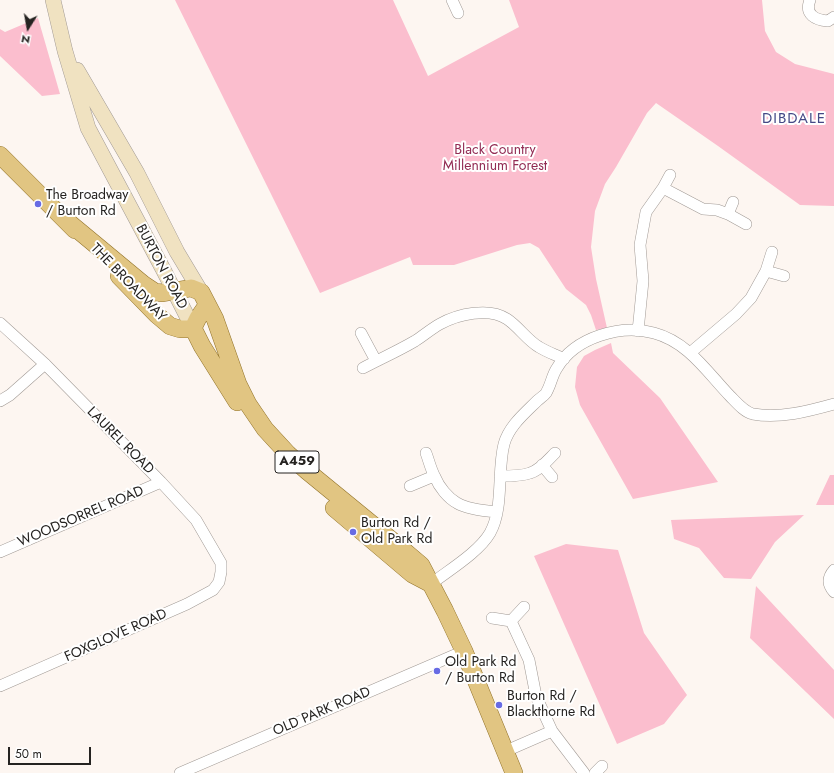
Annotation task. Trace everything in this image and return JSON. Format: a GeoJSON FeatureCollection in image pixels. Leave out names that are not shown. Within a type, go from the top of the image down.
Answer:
{"type":"FeatureCollection","features":[{"type":"Feature","properties":{"kind":"main road","name":"BURTON ROAD"},"geometry":{"type":"LineString","coordinates":[[53,0],[65,51],[88,128],[193,328]]}},
{"type":"Feature","properties":{"kind":"main road","name":"BURTON ROAD"},"geometry":{"type":"LineString","coordinates":[[65,51],[148,194],[177,252],[204,299]]}},
{"type":"Feature","properties":{"kind":"main road","name":"THE BROADWAY"},"geometry":{"type":"LineString","coordinates":[[0,155],[67,221],[157,316],[170,326],[180,329],[193,328]]}},
{"type":"Feature","properties":{"kind":"main road"},"geometry":{"type":"LineString","coordinates":[[148,194],[137,201],[137,204],[138,210],[156,244],[159,262]]}},
{"type":"Feature","properties":{"kind":"main road","name":"THE BROADWAY"},"geometry":{"type":"LineString","coordinates":[[67,221],[143,284],[155,292],[163,293],[191,288],[204,299]]}},
{"type":"Feature","properties":{"kind":"main road"},"geometry":{"type":"LineString","coordinates":[[193,328],[204,299]]}},
{"type":"Feature","properties":{"kind":"main road","name":"A459"},"geometry":{"type":"LineString","coordinates":[[204,299],[215,319],[238,384],[248,404],[265,429],[288,454],[307,471],[421,565],[464,651],[514,773]]}},
{"type":"Feature","properties":{"kind":"main road","name":"A459"},"geometry":{"type":"LineString","coordinates":[[193,328],[202,346],[242,410],[270,447],[321,497],[412,574],[431,584]]}},
{"type":"Feature","properties":{"kind":"street"},"geometry":{"type":"LineString","coordinates":[[452,0],[458,12]]}},
{"type":"Feature","properties":{"kind":"street"},"geometry":{"type":"LineString","coordinates":[[810,0],[809,9],[812,16],[819,20],[828,21],[834,17]]}},
{"type":"Feature","properties":{"kind":"street"},"geometry":{"type":"LineString","coordinates":[[638,331],[644,281],[640,245],[646,212],[663,188],[670,175]]}},
{"type":"Feature","properties":{"kind":"street"},"geometry":{"type":"LineString","coordinates":[[663,188],[703,209],[717,210],[746,224]]}},
{"type":"Feature","properties":{"kind":"street"},"geometry":{"type":"LineString","coordinates":[[728,214],[733,202]]}},
{"type":"Feature","properties":{"kind":"street"},"geometry":{"type":"LineString","coordinates":[[690,353],[736,314],[751,298],[766,271],[772,252]]}},
{"type":"Feature","properties":{"kind":"street"},"geometry":{"type":"LineString","coordinates":[[766,271],[784,276]]}},
{"type":"Feature","properties":{"kind":"street"},"geometry":{"type":"LineString","coordinates":[[363,368],[414,341],[452,318],[485,312],[507,319],[538,347],[564,359]]}},
{"type":"Feature","properties":{"kind":"street","name":"LAUREL ROAD"},"geometry":{"type":"LineString","coordinates":[[0,323],[45,364],[161,482],[196,520],[221,564],[221,572]]}},
{"type":"Feature","properties":{"kind":"street"},"geometry":{"type":"LineString","coordinates":[[431,584],[476,550],[490,533],[497,512],[501,458],[505,442],[511,430],[518,420],[546,393],[557,367],[576,348],[588,340],[610,333],[638,331],[652,332],[660,335],[678,344],[696,358],[718,384],[740,406],[752,414],[788,415],[834,404]]}},
{"type":"Feature","properties":{"kind":"street"},"geometry":{"type":"LineString","coordinates":[[361,333],[376,361]]}},
{"type":"Feature","properties":{"kind":"street"},"geometry":{"type":"LineString","coordinates":[[0,401],[10,395],[45,364]]}},
{"type":"Feature","properties":{"kind":"street"},"geometry":{"type":"LineString","coordinates":[[426,453],[434,476],[439,485],[457,503],[482,511],[497,512]]}},
{"type":"Feature","properties":{"kind":"street"},"geometry":{"type":"LineString","coordinates":[[500,476],[529,474],[536,470],[555,453]]}},
{"type":"Feature","properties":{"kind":"street"},"geometry":{"type":"LineString","coordinates":[[542,465],[552,477]]}},
{"type":"Feature","properties":{"kind":"street"},"geometry":{"type":"LineString","coordinates":[[410,486],[434,476]]}},
{"type":"Feature","properties":{"kind":"street","name":"WOODSORREL ROAD"},"geometry":{"type":"LineString","coordinates":[[0,552],[161,482]]}},
{"type":"Feature","properties":{"kind":"street"},"geometry":{"type":"LineString","coordinates":[[834,570],[830,577],[829,585],[834,592]]}},
{"type":"Feature","properties":{"kind":"street","name":"FOXGLOVE ROAD"},"geometry":{"type":"LineString","coordinates":[[0,686],[188,604],[213,590],[219,582],[221,572]]}},
{"type":"Feature","properties":{"kind":"street"},"geometry":{"type":"LineString","coordinates":[[511,621],[524,608]]}},
{"type":"Feature","properties":{"kind":"street"},"geometry":{"type":"LineString","coordinates":[[492,618],[511,621]]}},
{"type":"Feature","properties":{"kind":"street"},"geometry":{"type":"LineString","coordinates":[[511,621],[529,660],[536,696],[552,731],[584,773]]}},
{"type":"Feature","properties":{"kind":"street","name":"OLD PARK ROAD"},"geometry":{"type":"LineString","coordinates":[[180,773],[464,651]]}},
{"type":"Feature","properties":{"kind":"street"},"geometry":{"type":"LineString","coordinates":[[506,751],[552,731]]}},
{"type":"Feature","properties":{"kind":"green space","name":"Black Country Millennium Forest"},"geometry":{"type":"Polygon","coordinates":[[[175,0],[393,0],[428,76],[519,27],[509,0],[762,0],[765,31],[776,52],[795,64],[834,74],[834,206],[800,205],[656,103],[647,113],[605,184],[595,211],[591,247],[596,279],[607,328],[596,330],[586,305],[566,289],[539,248],[530,243],[517,245],[454,265],[413,265],[410,257],[320,293],[175,0]]]}},
{"type":"Feature","properties":{"kind":"green space"},"geometry":{"type":"Polygon","coordinates":[[[38,18],[60,94],[42,96],[0,56],[0,29],[5,32],[38,18]]]}},
{"type":"Feature","properties":{"kind":"green space"},"geometry":{"type":"Polygon","coordinates":[[[611,343],[613,353],[660,398],[718,482],[633,499],[580,405],[575,387],[577,367],[584,356],[611,343]]]}},
{"type":"Feature","properties":{"kind":"green space"},"geometry":{"type":"Polygon","coordinates":[[[830,475],[834,475],[834,505],[816,505],[830,475]]]}},
{"type":"Feature","properties":{"kind":"green space"},"geometry":{"type":"Polygon","coordinates":[[[804,515],[775,542],[751,579],[724,578],[699,548],[674,539],[671,520],[804,515]]]}},
{"type":"Feature","properties":{"kind":"green space"},"geometry":{"type":"Polygon","coordinates":[[[566,544],[618,550],[644,633],[687,695],[664,724],[617,744],[534,556],[566,544]]]}},
{"type":"Feature","properties":{"kind":"green space"},"geometry":{"type":"Polygon","coordinates":[[[756,586],[834,670],[834,719],[750,638],[756,586]]]}},
{"type":"Feature","properties":{"kind":"place","name":"The Broadway / Burton Rd"},"geometry":{"type":"Point","coordinates":[38,204]}},
{"type":"Feature","properties":{"kind":"place","name":"Burton Rd / Old Park Rd"},"geometry":{"type":"Point","coordinates":[353,532]}},
{"type":"Feature","properties":{"kind":"place","name":"Old Park Rd / Burton Rd"},"geometry":{"type":"Point","coordinates":[437,671]}},
{"type":"Feature","properties":{"kind":"place","name":"Burton Rd / Blackthorne Rd"},"geometry":{"type":"Point","coordinates":[499,705]}},
{"type":"Feature","properties":{"kind":"district","name":"DIBDALE"},"geometry":{"type":"Point","coordinates":[794,119]}}]}
